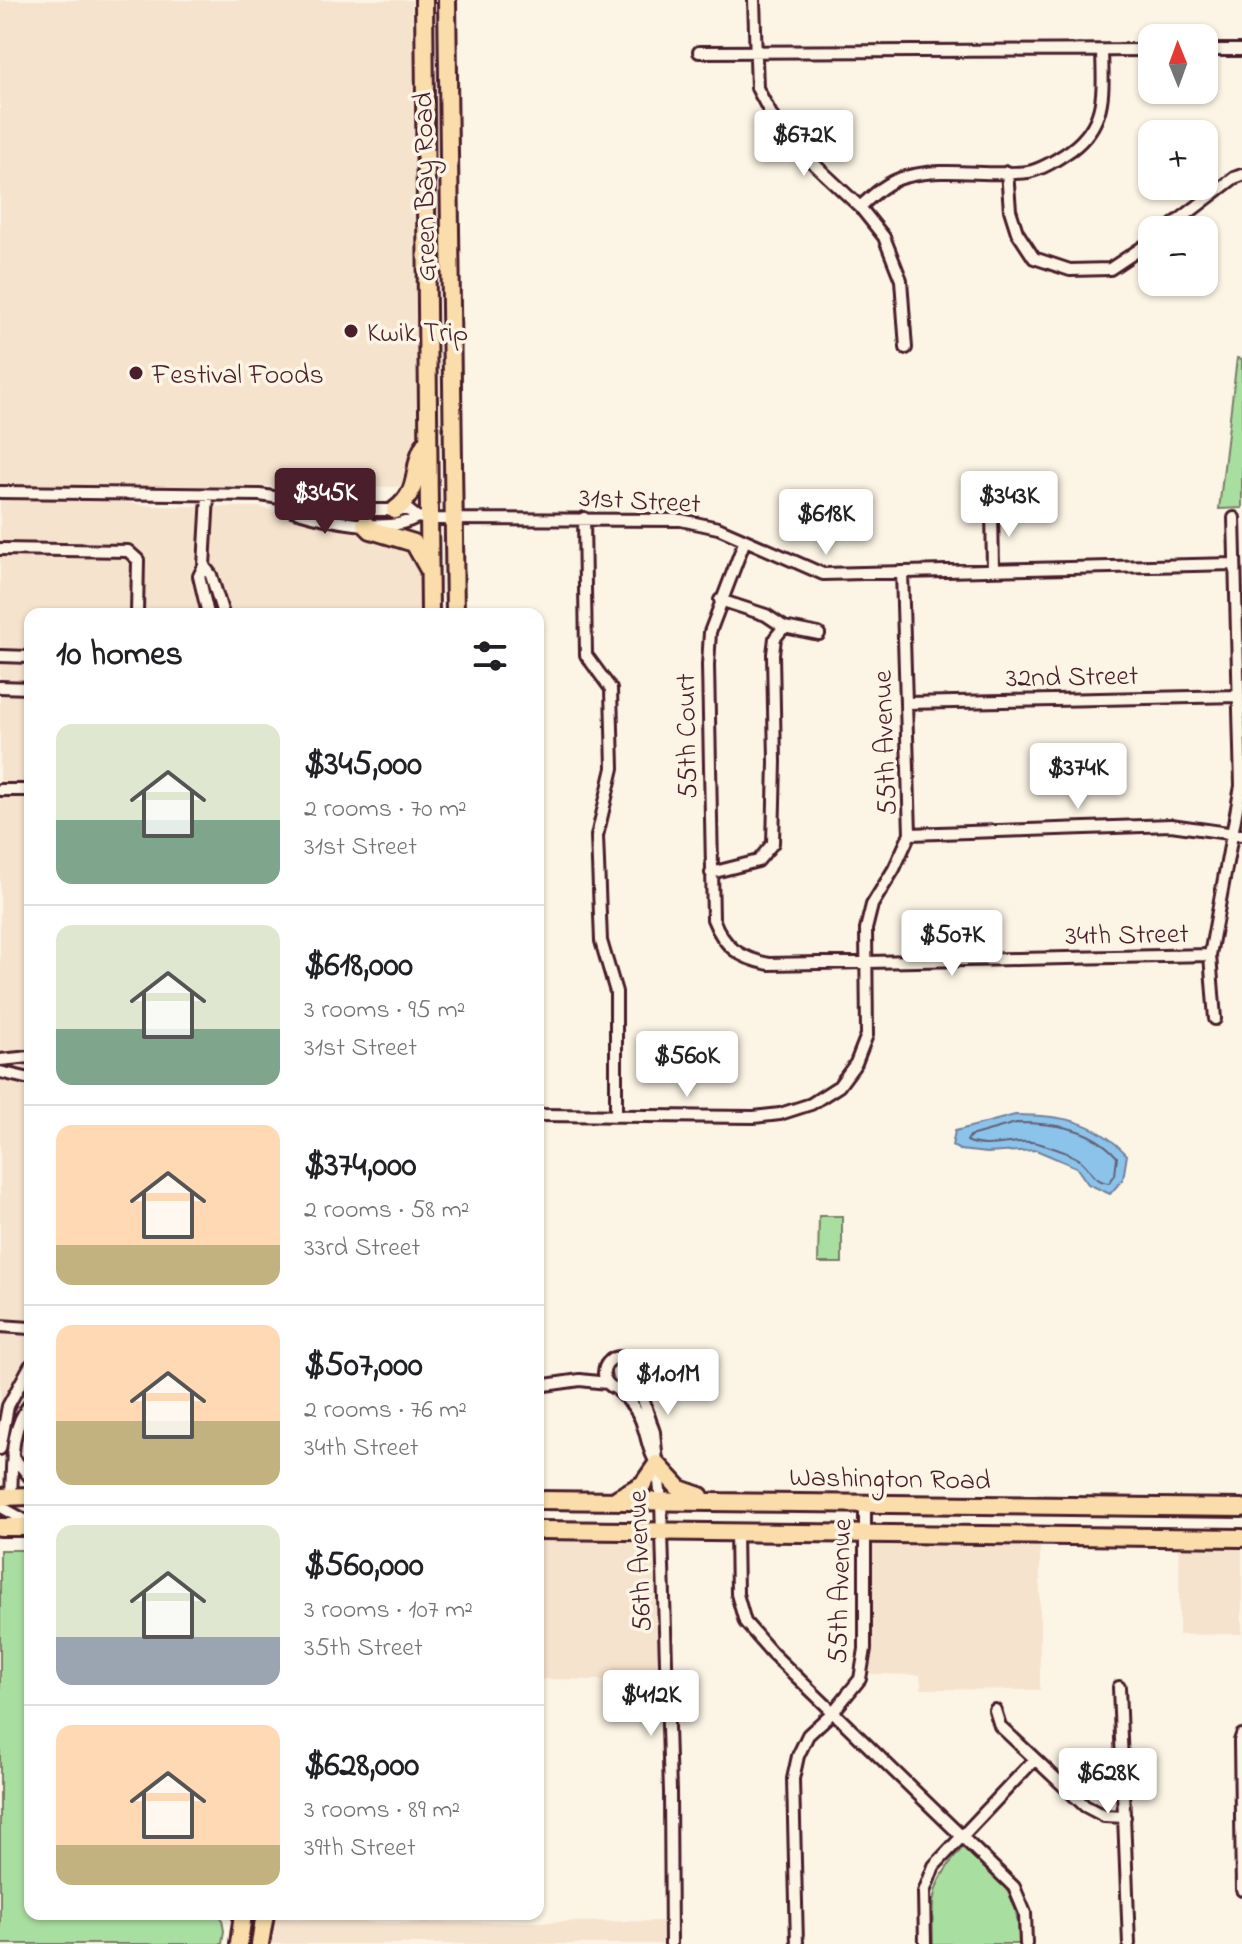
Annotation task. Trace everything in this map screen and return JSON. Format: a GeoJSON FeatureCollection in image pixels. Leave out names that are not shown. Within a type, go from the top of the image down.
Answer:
{"type":"FeatureCollection","features":[{"type":"Feature","properties":{"kind":"main road","name":"Green Bay Road"},"geometry":{"type":"LineString","coordinates":[[424,0],[429,438],[423,518],[430,570],[430,608]]}},
{"type":"Feature","properties":{"kind":"main road","name":"Green Bay Road"},"geometry":{"type":"LineString","coordinates":[[447,0],[455,608]]}},
{"type":"Feature","properties":{"kind":"main road"},"geometry":{"type":"LineString","coordinates":[[395,510],[410,496],[417,474],[418,452],[429,438]]}},
{"type":"Feature","properties":{"kind":"main road"},"geometry":{"type":"LineString","coordinates":[[365,524],[371,530],[414,543],[430,570]]}},
{"type":"Feature","properties":{"kind":"main road"},"geometry":{"type":"LineString","coordinates":[[615,1500],[643,1484],[657,1464],[675,1486],[691,1494],[725,1496],[749,1502]]}},
{"type":"Feature","properties":{"kind":"main road"},"geometry":{"type":"LineString","coordinates":[[3,1503],[24,1498]]}},
{"type":"Feature","properties":{"kind":"main road","name":"Washington Road"},"geometry":{"type":"LineString","coordinates":[[544,1498],[1242,1508]]}},
{"type":"Feature","properties":{"kind":"main road"},"geometry":{"type":"LineString","coordinates":[[1176,1506],[1177,1537]]}},
{"type":"Feature","properties":{"kind":"main road"},"geometry":{"type":"LineString","coordinates":[[0,1527],[24,1525]]}},
{"type":"Feature","properties":{"kind":"main road","name":"Washington Road"},"geometry":{"type":"LineString","coordinates":[[544,1530],[1242,1538]]}},
{"type":"Feature","properties":{"kind":"main road"},"geometry":{"type":"LineString","coordinates":[[239,1944],[242,1920]]}},
{"type":"Feature","properties":{"kind":"main road"},"geometry":{"type":"LineString","coordinates":[[260,1944],[264,1920]]}},
{"type":"Feature","properties":{"kind":"street"},"geometry":{"type":"LineString","coordinates":[[754,0],[757,88],[781,133],[860,207],[884,237],[901,280],[906,348]]}},
{"type":"Feature","properties":{"kind":"street"},"geometry":{"type":"LineString","coordinates":[[699,52],[1138,50]]}},
{"type":"Feature","properties":{"kind":"street"},"geometry":{"type":"LineString","coordinates":[[1218,50],[1242,50]]}},
{"type":"Feature","properties":{"kind":"street"},"geometry":{"type":"LineString","coordinates":[[860,207],[881,189],[902,177],[930,172],[1029,172],[1056,161],[1084,140],[1098,120],[1103,90],[1102,51]]}},
{"type":"Feature","properties":{"kind":"street"},"geometry":{"type":"LineString","coordinates":[[1007,172],[1010,210],[1017,232],[1034,258],[1070,270],[1110,269],[1138,250]]}},
{"type":"Feature","properties":{"kind":"street"},"geometry":{"type":"LineString","coordinates":[[1184,216],[1242,175]]}},
{"type":"Feature","properties":{"kind":"street","name":"31st Street"},"geometry":{"type":"LineString","coordinates":[[0,492],[298,497],[349,510],[408,510],[423,518]]}},
{"type":"Feature","properties":{"kind":"street"},"geometry":{"type":"LineString","coordinates":[[207,608],[199,576],[204,566],[208,496]]}},
{"type":"Feature","properties":{"kind":"street","name":"31st Street"},"geometry":{"type":"LineString","coordinates":[[287,499],[292,510],[330,520],[365,524],[406,524],[423,518],[681,520],[718,528],[823,574],[1234,564]]}},
{"type":"Feature","properties":{"kind":"street"},"geometry":{"type":"LineString","coordinates":[[992,509],[993,570]]}},
{"type":"Feature","properties":{"kind":"street"},"geometry":{"type":"LineString","coordinates":[[544,1115],[616,1115],[616,992],[601,941],[597,836],[613,768],[611,689],[586,655],[584,518]]}},
{"type":"Feature","properties":{"kind":"street"},"geometry":{"type":"LineString","coordinates":[[1215,1019],[1210,955],[1238,834],[1241,786],[1234,518]]}},
{"type":"Feature","properties":{"kind":"street","name":"55th Court"},"geometry":{"type":"LineString","coordinates":[[720,936],[713,919],[711,873],[710,632],[745,540]]}},
{"type":"Feature","properties":{"kind":"street"},"geometry":{"type":"LineString","coordinates":[[0,549],[128,551],[138,560],[137,608]]}},
{"type":"Feature","properties":{"kind":"street"},"geometry":{"type":"LineString","coordinates":[[204,566],[211,575],[221,608]]}},
{"type":"Feature","properties":{"kind":"street","name":"55th Avenue"},"geometry":{"type":"LineString","coordinates":[[616,1115],[754,1117],[780,1114],[811,1104],[839,1086],[856,1063],[867,1035],[866,929],[872,905],[894,869],[910,834],[902,572]]}},
{"type":"Feature","properties":{"kind":"street"},"geometry":{"type":"LineString","coordinates":[[720,600],[766,615],[784,627],[819,634]]}},
{"type":"Feature","properties":{"kind":"street"},"geometry":{"type":"LineString","coordinates":[[711,873],[758,861],[773,843],[773,654],[775,638],[784,627]]}},
{"type":"Feature","properties":{"kind":"street"},"geometry":{"type":"LineString","coordinates":[[0,656],[24,657]]}},
{"type":"Feature","properties":{"kind":"street"},"geometry":{"type":"LineString","coordinates":[[0,687],[24,688]]}},
{"type":"Feature","properties":{"kind":"street","name":"32nd Street"},"geometry":{"type":"LineString","coordinates":[[906,703],[1239,696]]}},
{"type":"Feature","properties":{"kind":"street"},"geometry":{"type":"LineString","coordinates":[[0,790],[24,790]]}},
{"type":"Feature","properties":{"kind":"street"},"geometry":{"type":"LineString","coordinates":[[910,834],[1171,825],[1238,834]]}},
{"type":"Feature","properties":{"kind":"street","name":"34th Street"},"geometry":{"type":"LineString","coordinates":[[720,936],[730,949],[749,960],[769,964],[1210,955]]}},
{"type":"Feature","properties":{"kind":"street"},"geometry":{"type":"LineString","coordinates":[[0,1060],[24,1058]]}},
{"type":"Feature","properties":{"kind":"street"},"geometry":{"type":"LineString","coordinates":[[0,1072],[24,1078]]}},
{"type":"Feature","properties":{"kind":"street"},"geometry":{"type":"LineString","coordinates":[[0,1326],[24,1328]]}},
{"type":"Feature","properties":{"kind":"street"},"geometry":{"type":"LineString","coordinates":[[544,1385],[580,1380],[628,1386],[635,1375],[633,1365],[622,1357],[612,1359],[580,1380]]}},
{"type":"Feature","properties":{"kind":"street"},"geometry":{"type":"LineString","coordinates":[[605,1366],[604,1375],[611,1385]]}},
{"type":"Feature","properties":{"kind":"street","name":"56th Avenue"},"geometry":{"type":"LineString","coordinates":[[635,1375],[654,1432],[661,1501],[670,1791],[671,1944]]}},
{"type":"Feature","properties":{"kind":"street"},"geometry":{"type":"LineString","coordinates":[[0,1449],[8,1406],[24,1377]]}},
{"type":"Feature","properties":{"kind":"street","name":"56th Avenue"},"geometry":{"type":"LineString","coordinates":[[611,1385],[627,1397],[638,1415],[651,1456],[657,1464]]}},
{"type":"Feature","properties":{"kind":"street"},"geometry":{"type":"LineString","coordinates":[[24,1411],[16,1432],[3,1503],[24,1520]]}},
{"type":"Feature","properties":{"kind":"street"},"geometry":{"type":"LineString","coordinates":[[13,1457],[24,1470]]}},
{"type":"Feature","properties":{"kind":"street","name":"55th Avenue"},"geometry":{"type":"LineString","coordinates":[[797,1944],[793,1779],[798,1756],[808,1735],[834,1711],[860,1679],[865,1641],[865,1503]]}},
{"type":"Feature","properties":{"kind":"street"},"geometry":{"type":"LineString","coordinates":[[736,1532],[737,1594],[745,1622],[772,1653],[1014,1887],[1025,1913],[1026,1944]]}},
{"type":"Feature","properties":{"kind":"street"},"geometry":{"type":"LineString","coordinates":[[1119,1687],[1129,1944]]}},
{"type":"Feature","properties":{"kind":"street"},"geometry":{"type":"LineString","coordinates":[[995,1710],[1000,1726],[1085,1806],[1104,1816],[1125,1817]]}},
{"type":"Feature","properties":{"kind":"street"},"geometry":{"type":"LineString","coordinates":[[1242,1735],[1242,1890]]}},
{"type":"Feature","properties":{"kind":"street"},"geometry":{"type":"LineString","coordinates":[[925,1944],[924,1892],[934,1866],[1035,1759]]}},
{"type":"Feature","properties":{"kind":"shaded area"},"geometry":{"type":"Polygon","coordinates":[[[0,0],[412,0],[420,487],[0,485],[0,0]]]}},
{"type":"Feature","properties":{"kind":"shaded area"},"geometry":{"type":"Polygon","coordinates":[[[0,498],[83,498],[155,506],[261,507],[308,522],[369,533],[412,545],[423,575],[423,608],[24,608],[24,1479],[19,1456],[0,1455],[0,498]]]}},
{"type":"Feature","properties":{"kind":"shaded area"},"geometry":{"type":"Polygon","coordinates":[[[544,1539],[645,1540],[654,1546],[660,1681],[544,1679],[544,1539]]]}},
{"type":"Feature","properties":{"kind":"shaded area"},"geometry":{"type":"Polygon","coordinates":[[[874,1544],[1040,1546],[1040,1690],[921,1689],[920,1675],[869,1674],[872,1651],[870,1551],[874,1544]]]}},
{"type":"Feature","properties":{"kind":"shaded area"},"geometry":{"type":"Polygon","coordinates":[[[1242,1547],[1242,1634],[1179,1635],[1179,1548],[1242,1547]]]}},
{"type":"Feature","properties":{"kind":"shaded area"},"geometry":{"type":"Polygon","coordinates":[[[270,1920],[328,1920],[387,1923],[664,1921],[665,1944],[267,1944],[270,1920]]]}},
{"type":"Feature","properties":{"kind":"green space"},"geometry":{"type":"Polygon","coordinates":[[[1237,358],[1242,359],[1242,508],[1219,509],[1237,358]]]}},
{"type":"Feature","properties":{"kind":"green space"},"geometry":{"type":"Polygon","coordinates":[[[819,1216],[842,1216],[842,1263],[818,1263],[819,1216]]]}},
{"type":"Feature","properties":{"kind":"green space"},"geometry":{"type":"Polygon","coordinates":[[[0,1550],[24,1550],[24,1920],[222,1920],[224,1931],[222,1944],[0,1944],[0,1550]]]}},
{"type":"Feature","properties":{"kind":"green space"},"geometry":{"type":"Polygon","coordinates":[[[963,1847],[997,1878],[1011,1898],[1016,1910],[1019,1944],[933,1944],[935,1891],[944,1871],[963,1847]]]}},
{"type":"Feature","properties":{"kind":"water"},"geometry":{"type":"Polygon","coordinates":[[[1015,1115],[1062,1118],[1102,1134],[1127,1155],[1123,1179],[1110,1194],[1088,1184],[1076,1167],[1036,1150],[987,1153],[952,1146],[955,1131],[1015,1115]]]}},
{"type":"Feature","properties":{"kind":"place","name":"Kwik Trip"},"geometry":{"type":"Point","coordinates":[351,331]}},
{"type":"Feature","properties":{"kind":"place","name":"Festival Foods"},"geometry":{"type":"Point","coordinates":[136,373]}}]}
